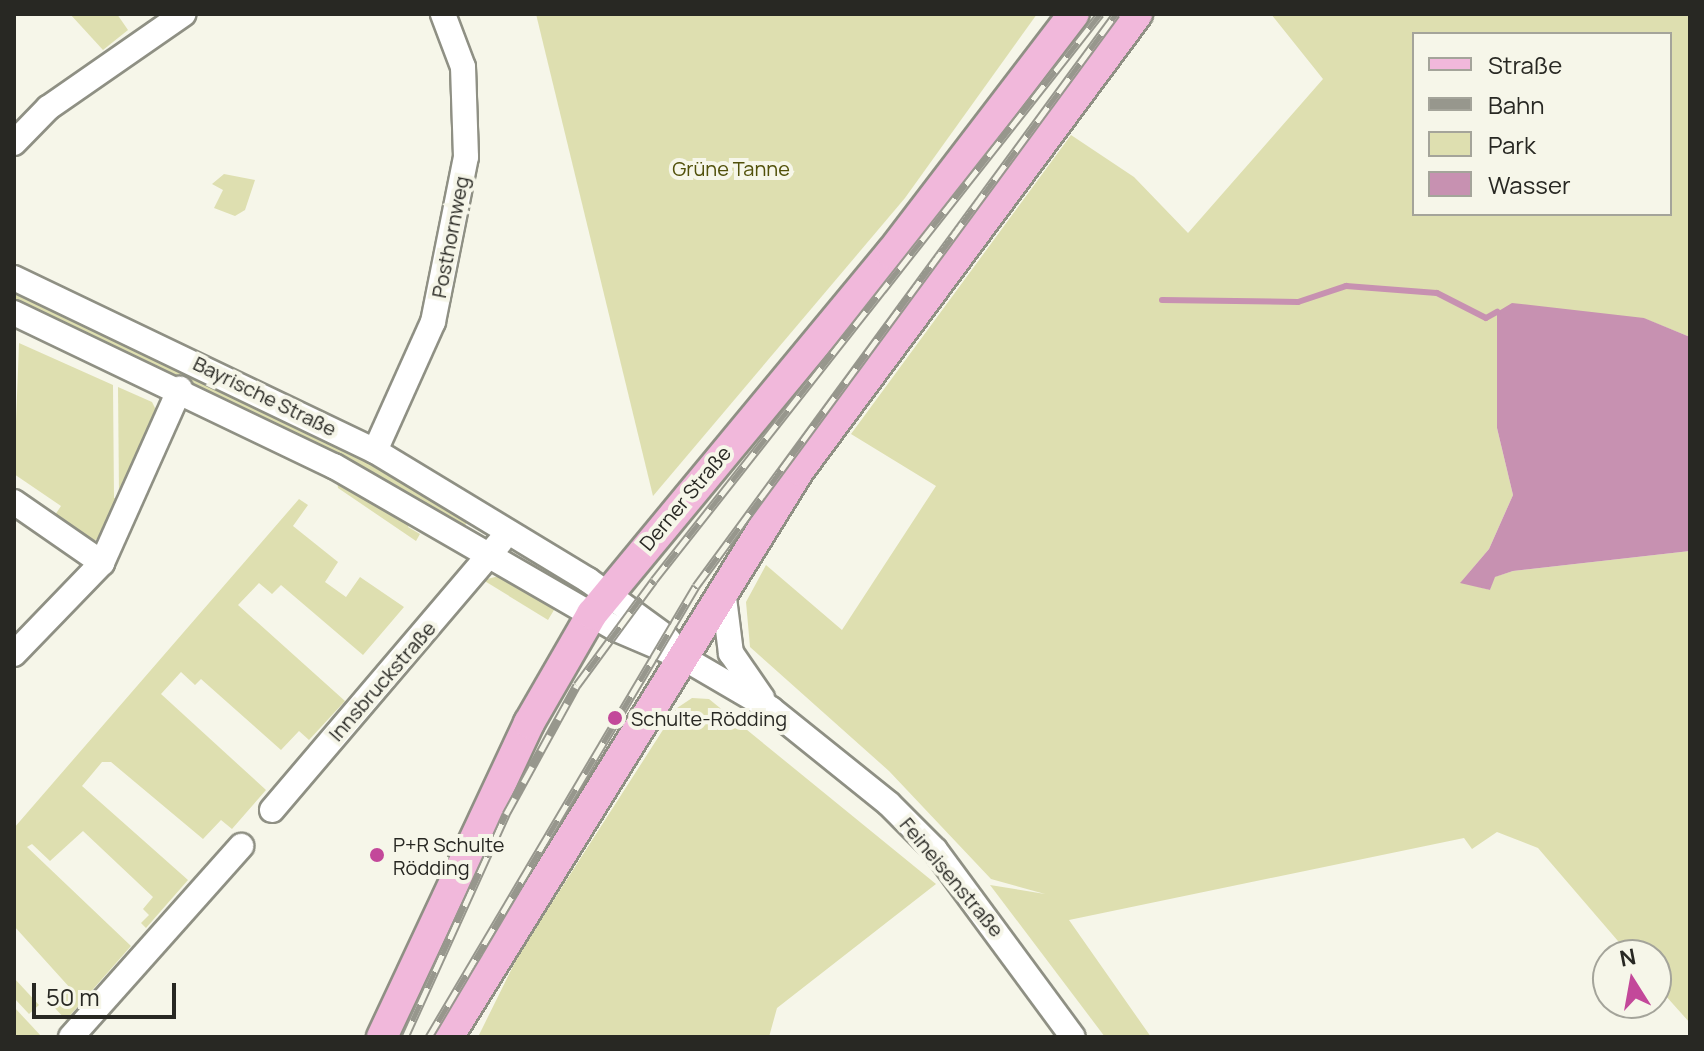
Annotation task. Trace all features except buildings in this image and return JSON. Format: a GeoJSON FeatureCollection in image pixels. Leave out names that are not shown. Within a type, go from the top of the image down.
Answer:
{"type":"FeatureCollection","features":[{"type":"Feature","properties":{"kind":"main road","name":"Derner Straße"},"geometry":{"type":"LineString","coordinates":[[382,1037],[529,723],[599,604],[900,241],[1074,14]]}},
{"type":"Feature","properties":{"kind":"main road"},"geometry":{"type":"LineString","coordinates":[[448,1037],[723,588],[799,470],[1137,14]]}},
{"type":"Feature","properties":{"kind":"street"},"geometry":{"type":"LineString","coordinates":[[14,143],[48,108],[183,14]]}},
{"type":"Feature","properties":{"kind":"street","name":"Posthornweg"},"geometry":{"type":"LineString","coordinates":[[375,451],[433,322],[466,157],[463,67],[443,14]]}},
{"type":"Feature","properties":{"kind":"street","name":"Bayrische Straße"},"geometry":{"type":"LineString","coordinates":[[14,278],[375,451],[509,530],[599,604]]}},
{"type":"Feature","properties":{"kind":"street","name":"Bayrische Straße"},"geometry":{"type":"LineString","coordinates":[[14,313],[180,389],[491,553],[665,636],[682,657]]}},
{"type":"Feature","properties":{"kind":"street"},"geometry":{"type":"LineString","coordinates":[[14,654],[102,563],[180,389]]}},
{"type":"Feature","properties":{"kind":"street"},"geometry":{"type":"LineString","coordinates":[[14,502],[102,563]]}},
{"type":"Feature","properties":{"kind":"street"},"geometry":{"type":"LineString","coordinates":[[491,553],[509,530]]}},
{"type":"Feature","properties":{"kind":"street","name":"Innsbruckstraße"},"geometry":{"type":"LineString","coordinates":[[272,810],[491,553]]}},
{"type":"Feature","properties":{"kind":"street","name":"Feineisenstraße"},"geometry":{"type":"LineString","coordinates":[[723,588],[731,653],[771,709]]}},
{"type":"Feature","properties":{"kind":"street","name":"Feineisenstraße"},"geometry":{"type":"LineString","coordinates":[[682,657],[771,709],[889,804],[935,850],[1073,1037]]}},
{"type":"Feature","properties":{"kind":"street"},"geometry":{"type":"LineString","coordinates":[[71,1037],[241,846]]}},
{"type":"Feature","properties":{"kind":"green space"},"geometry":{"type":"Polygon","coordinates":[[[70,14],[117,14],[128,30],[103,50],[70,14]]]}},
{"type":"Feature","properties":{"kind":"green space","name":"Grüne Tanne"},"geometry":{"type":"Polygon","coordinates":[[[536,14],[1037,14],[905,198],[653,496],[536,14]]]}},
{"type":"Feature","properties":{"kind":"green space"},"geometry":{"type":"Polygon","coordinates":[[[1271,14],[1690,14],[1690,337],[1643,318],[1497,428],[1513,495],[1489,549],[1461,582],[1490,590],[1494,577],[1513,571],[1690,551],[1690,1023],[1672,1003],[1672,939],[1616,939],[1538,848],[1497,832],[1472,849],[1464,838],[1069,920],[1151,1037],[1105,1037],[990,885],[1045,894],[991,879],[889,771],[750,647],[746,602],[766,565],[842,630],[936,486],[851,434],[1071,135],[1134,177],[1188,233],[1323,79],[1271,14]]]}},
{"type":"Feature","properties":{"kind":"green space"},"geometry":{"type":"Polygon","coordinates":[[[224,174],[255,180],[245,210],[235,216],[214,208],[223,190],[212,184],[224,174]]]}},
{"type":"Feature","properties":{"kind":"green space"},"geometry":{"type":"Polygon","coordinates":[[[14,284],[276,407],[470,518],[464,527],[243,411],[14,305],[14,284]]]}},
{"type":"Feature","properties":{"kind":"green space"},"geometry":{"type":"Polygon","coordinates":[[[19,343],[113,385],[114,498],[122,498],[102,537],[95,540],[86,540],[53,518],[61,506],[14,474],[19,343]]]}},
{"type":"Feature","properties":{"kind":"green space"},"geometry":{"type":"Polygon","coordinates":[[[118,387],[152,402],[157,412],[124,493],[119,494],[118,387]]]}},
{"type":"Feature","properties":{"kind":"green space"},"geometry":{"type":"Polygon","coordinates":[[[337,481],[402,521],[406,516],[412,518],[408,527],[420,534],[416,541],[338,488],[337,481]]]}},
{"type":"Feature","properties":{"kind":"green space"},"geometry":{"type":"Polygon","coordinates":[[[299,499],[308,505],[293,526],[338,562],[325,582],[346,597],[360,577],[404,607],[363,655],[281,585],[272,594],[259,583],[238,605],[345,701],[309,740],[299,731],[281,750],[201,679],[195,685],[181,672],[161,694],[266,790],[232,829],[221,820],[203,839],[111,762],[102,762],[82,786],[188,880],[146,928],[141,923],[149,915],[143,909],[153,897],[83,831],[50,861],[32,844],[27,847],[131,946],[66,1020],[53,1006],[71,989],[14,926],[14,828],[299,499]]]}},
{"type":"Feature","properties":{"kind":"green space"},"geometry":{"type":"Polygon","coordinates":[[[503,575],[557,605],[548,620],[483,580],[503,575]]]}},
{"type":"Feature","properties":{"kind":"green space"},"geometry":{"type":"Polygon","coordinates":[[[692,698],[709,699],[936,884],[777,1008],[769,1037],[478,1037],[519,954],[677,708],[692,698]]]}},
{"type":"Feature","properties":{"kind":"green space"},"geometry":{"type":"Polygon","coordinates":[[[14,978],[39,1005],[29,1014],[14,998],[14,978]]]}},
{"type":"Feature","properties":{"kind":"green space"},"geometry":{"type":"Polygon","coordinates":[[[14,1007],[42,1037],[14,1037],[14,1007]]]}},
{"type":"Feature","properties":{"kind":"water"},"geometry":{"type":"Polygon","coordinates":[[[1512,303],[1644,318],[1690,337],[1690,551],[1513,571],[1495,577],[1490,590],[1460,583],[1489,549],[1513,495],[1497,428],[1497,312],[1512,303]]]}},
{"type":"Feature","properties":{"kind":"waterway"},"geometry":{"type":"LineString","coordinates":[[1162,300],[1298,302],[1346,286],[1437,293],[1486,318],[1497,312]]}},
{"type":"Feature","properties":{"kind":"railway"},"geometry":{"type":"LineString","coordinates":[[405,1037],[506,814],[577,685],[654,580],[1100,14]]}},
{"type":"Feature","properties":{"kind":"railway"},"geometry":{"type":"LineString","coordinates":[[429,1037],[696,586],[1116,14]]}},
{"type":"Feature","properties":{"kind":"place","name":"Schulte-Rödding"},"geometry":{"type":"Point","coordinates":[615,718]}},
{"type":"Feature","properties":{"kind":"place","name":"P+R Schulte Rödding"},"geometry":{"type":"Point","coordinates":[377,855]}}]}
